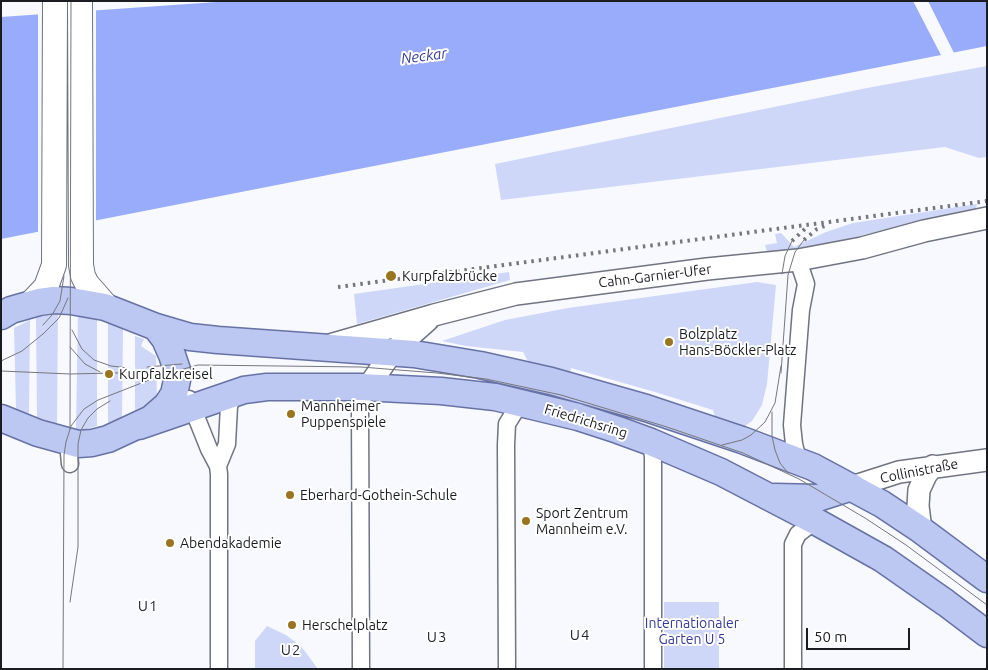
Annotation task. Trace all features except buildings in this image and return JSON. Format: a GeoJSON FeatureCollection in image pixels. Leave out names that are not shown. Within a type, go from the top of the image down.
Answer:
{"type":"FeatureCollection","features":[{"type":"Feature","properties":{"kind":"main road"},"geometry":{"type":"LineString","coordinates":[[11,311],[46,287],[54,265],[55,1]]}},
{"type":"Feature","properties":{"kind":"main road"},"geometry":{"type":"LineString","coordinates":[[80,1],[80,265],[86,284],[108,308]]}},
{"type":"Feature","properties":{"kind":"main road"},"geometry":{"type":"LineString","coordinates":[[1,418],[29,430],[69,453],[78,444],[92,443],[139,426],[160,413],[171,400],[177,380],[175,364],[169,346],[156,327],[108,308],[68,301],[48,301],[11,311]]}},
{"type":"Feature","properties":{"kind":"main road","name":"Friedrichsring"},"geometry":{"type":"LineString","coordinates":[[156,327],[190,337],[212,340],[414,354],[480,365],[646,408],[798,460],[852,487],[921,530],[987,580]]}},
{"type":"Feature","properties":{"kind":"main road","name":"Friedrichsring"},"geometry":{"type":"LineString","coordinates":[[139,426],[194,414],[244,390],[267,387],[368,387],[441,390],[520,402],[578,417],[651,442],[721,472],[883,559],[946,602],[987,634]]}},
{"type":"Feature","properties":{"kind":"main road"},"geometry":{"type":"LineString","coordinates":[[769,497],[818,498],[852,487]]}},
{"type":"Feature","properties":{"kind":"street"},"geometry":{"type":"LineString","coordinates":[[949,226],[979,214],[987,204]]}},
{"type":"Feature","properties":{"kind":"street","name":"Cahn-Garnier-Ufer"},"geometry":{"type":"LineString","coordinates":[[325,347],[478,303],[538,290],[798,260],[862,248],[987,218]]}},
{"type":"Feature","properties":{"kind":"street"},"geometry":{"type":"LineString","coordinates":[[798,260],[806,284],[801,310],[792,425],[798,460]]}},
{"type":"Feature","properties":{"kind":"street"},"geometry":{"type":"LineString","coordinates":[[361,669],[360,405],[368,387],[392,352],[434,315]]}},
{"type":"Feature","properties":{"kind":"street"},"geometry":{"type":"LineString","coordinates":[[175,364],[209,450],[218,466]]}},
{"type":"Feature","properties":{"kind":"street"},"geometry":{"type":"LineString","coordinates":[[219,669],[218,466],[228,444],[229,406],[234,394]]}},
{"type":"Feature","properties":{"kind":"street"},"geometry":{"type":"LineString","coordinates":[[507,669],[507,424],[520,402]]}},
{"type":"Feature","properties":{"kind":"street"},"geometry":{"type":"LineString","coordinates":[[651,442],[653,457],[653,669]]}},
{"type":"Feature","properties":{"kind":"street","name":"Collinistraße"},"geometry":{"type":"LineString","coordinates":[[852,487],[899,472],[987,460]]}},
{"type":"Feature","properties":{"kind":"street"},"geometry":{"type":"LineString","coordinates":[[921,530],[918,506],[919,490],[926,475],[933,466]]}},
{"type":"Feature","properties":{"kind":"street"},"geometry":{"type":"LineString","coordinates":[[793,669],[793,544],[798,534],[815,521]]}},
{"type":"Feature","properties":{"kind":"green space"},"geometry":{"type":"Polygon","coordinates":[[[987,66],[987,157],[979,158],[945,147],[501,200],[495,164],[867,88],[987,66]]]}},
{"type":"Feature","properties":{"kind":"green space"},"geometry":{"type":"Polygon","coordinates":[[[977,204],[976,209],[863,235],[834,245],[768,255],[765,245],[777,243],[775,234],[781,233],[794,247],[826,232],[853,223],[977,204]]]}},
{"type":"Feature","properties":{"kind":"green space"},"geometry":{"type":"Polygon","coordinates":[[[509,272],[510,280],[357,324],[354,294],[509,272]]]}},
{"type":"Feature","properties":{"kind":"green space"},"geometry":{"type":"Polygon","coordinates":[[[757,282],[776,285],[767,384],[762,405],[752,421],[738,431],[717,423],[713,410],[655,392],[571,368],[569,378],[532,369],[523,352],[466,346],[442,341],[505,320],[568,308],[757,282]]]}},
{"type":"Feature","properties":{"kind":"green space"},"geometry":{"type":"Polygon","coordinates":[[[58,310],[57,425],[37,417],[36,317],[58,310]]]}},
{"type":"Feature","properties":{"kind":"green space"},"geometry":{"type":"Polygon","coordinates":[[[78,311],[97,319],[97,426],[86,429],[76,429],[78,311]]]}},
{"type":"Feature","properties":{"kind":"green space"},"geometry":{"type":"Polygon","coordinates":[[[30,320],[29,414],[16,409],[14,328],[30,320]]]}},
{"type":"Feature","properties":{"kind":"green space"},"geometry":{"type":"Polygon","coordinates":[[[108,323],[123,329],[122,417],[108,423],[108,323]]]}},
{"type":"Feature","properties":{"kind":"green space"},"geometry":{"type":"Polygon","coordinates":[[[135,336],[144,339],[141,346],[156,356],[157,399],[135,410],[135,336]]]}},
{"type":"Feature","properties":{"kind":"green space","name":"Internationaler Garten U 5"},"geometry":{"type":"Polygon","coordinates":[[[664,602],[719,602],[719,668],[664,668],[664,602]]]}},
{"type":"Feature","properties":{"kind":"green space"},"geometry":{"type":"Polygon","coordinates":[[[267,626],[286,635],[298,644],[318,669],[255,669],[255,641],[267,626]]]}},
{"type":"Feature","properties":{"kind":"water","name":"Neckar"},"geometry":{"type":"Polygon","coordinates":[[[231,1],[987,1],[987,46],[1,239],[1,17],[231,1]]]}},
{"type":"Feature","properties":{"kind":"pier"},"geometry":{"type":"Polygon","coordinates":[[[913,1],[928,1],[955,55],[942,57],[913,1]]]}},
{"type":"Feature","properties":{"kind":"pier"},"geometry":{"type":"Polygon","coordinates":[[[96,8],[96,223],[38,235],[38,12],[96,8]]]}},
{"type":"Feature","properties":{"kind":"tram line"},"geometry":{"type":"LineString","coordinates":[[70,429],[71,1]]}},
{"type":"Feature","properties":{"kind":"tram line"},"geometry":{"type":"LineString","coordinates":[[781,373],[788,275],[795,252],[804,240]]}},
{"type":"Feature","properties":{"kind":"tram line"},"geometry":{"type":"LineString","coordinates":[[782,274],[785,256],[792,241]]}},
{"type":"Feature","properties":{"kind":"tram line"},"geometry":{"type":"LineString","coordinates":[[43,325],[52,315],[60,301],[64,276]]}},
{"type":"Feature","properties":{"kind":"tram line"},"geometry":{"type":"LineString","coordinates":[[1,361],[22,351],[43,334],[59,318],[68,298]]}},
{"type":"Feature","properties":{"kind":"tram line"},"geometry":{"type":"LineString","coordinates":[[72,330],[82,349],[94,360],[111,366],[128,368]]}},
{"type":"Feature","properties":{"kind":"tram line"},"geometry":{"type":"LineString","coordinates":[[70,347],[85,364],[100,372]]}},
{"type":"Feature","properties":{"kind":"tram line"},"geometry":{"type":"LineString","coordinates":[[147,367],[182,364]]}},
{"type":"Feature","properties":{"kind":"tram line"},"geometry":{"type":"LineString","coordinates":[[63,669],[64,455],[71,426],[84,409],[98,400],[162,375],[198,365],[361,367],[486,379],[561,395],[667,427],[743,453],[799,479],[906,545],[987,605]]}},
{"type":"Feature","properties":{"kind":"tram line"},"geometry":{"type":"LineString","coordinates":[[722,445],[742,440],[751,435],[765,422],[775,403],[781,366]]}},
{"type":"Feature","properties":{"kind":"tram line"},"geometry":{"type":"LineString","coordinates":[[1,371],[70,374],[159,372]]}},
{"type":"Feature","properties":{"kind":"tram line"},"geometry":{"type":"LineString","coordinates":[[70,602],[78,547],[78,444],[81,430],[88,418],[97,409],[110,401]]}},
{"type":"Feature","properties":{"kind":"tram line"},"geometry":{"type":"LineString","coordinates":[[772,412],[772,436],[775,450],[780,463],[788,473]]}},
{"type":"Feature","properties":{"kind":"railway"},"geometry":{"type":"LineString","coordinates":[[338,287],[987,201]]}},
{"type":"Feature","properties":{"kind":"railway"},"geometry":{"type":"LineString","coordinates":[[804,240],[817,229],[827,225]]}},
{"type":"Feature","properties":{"kind":"railway"},"geometry":{"type":"LineString","coordinates":[[792,241],[808,226]]}},
{"type":"Feature","properties":{"kind":"place","name":"Kurpfalzbrücke"},"geometry":{"type":"Point","coordinates":[391,276]}},
{"type":"Feature","properties":{"kind":"place","name":"Bolzplatz Hans-Böckler-Platz"},"geometry":{"type":"Point","coordinates":[669,342]}},
{"type":"Feature","properties":{"kind":"place","name":"Kurpfalzkreisel"},"geometry":{"type":"Point","coordinates":[109,374]}},
{"type":"Feature","properties":{"kind":"place","name":"Mannheimer Puppenspiele"},"geometry":{"type":"Point","coordinates":[291,414]}},
{"type":"Feature","properties":{"kind":"place","name":"Eberhard-Gothein-Schule"},"geometry":{"type":"Point","coordinates":[290,495]}},
{"type":"Feature","properties":{"kind":"place","name":"Sport Zentrum Mannheim e.V."},"geometry":{"type":"Point","coordinates":[526,521]}},
{"type":"Feature","properties":{"kind":"place","name":"Abendakademie"},"geometry":{"type":"Point","coordinates":[170,543]}},
{"type":"Feature","properties":{"kind":"place","name":"Herschelplatz"},"geometry":{"type":"Point","coordinates":[292,625]}},
{"type":"Feature","properties":{"kind":"district","name":"U1"},"geometry":{"type":"Point","coordinates":[148,606]}},
{"type":"Feature","properties":{"kind":"district","name":"U4"},"geometry":{"type":"Point","coordinates":[580,635]}},
{"type":"Feature","properties":{"kind":"district","name":"U3"},"geometry":{"type":"Point","coordinates":[437,637]}},
{"type":"Feature","properties":{"kind":"district","name":"U2"},"geometry":{"type":"Point","coordinates":[291,650]}}]}
